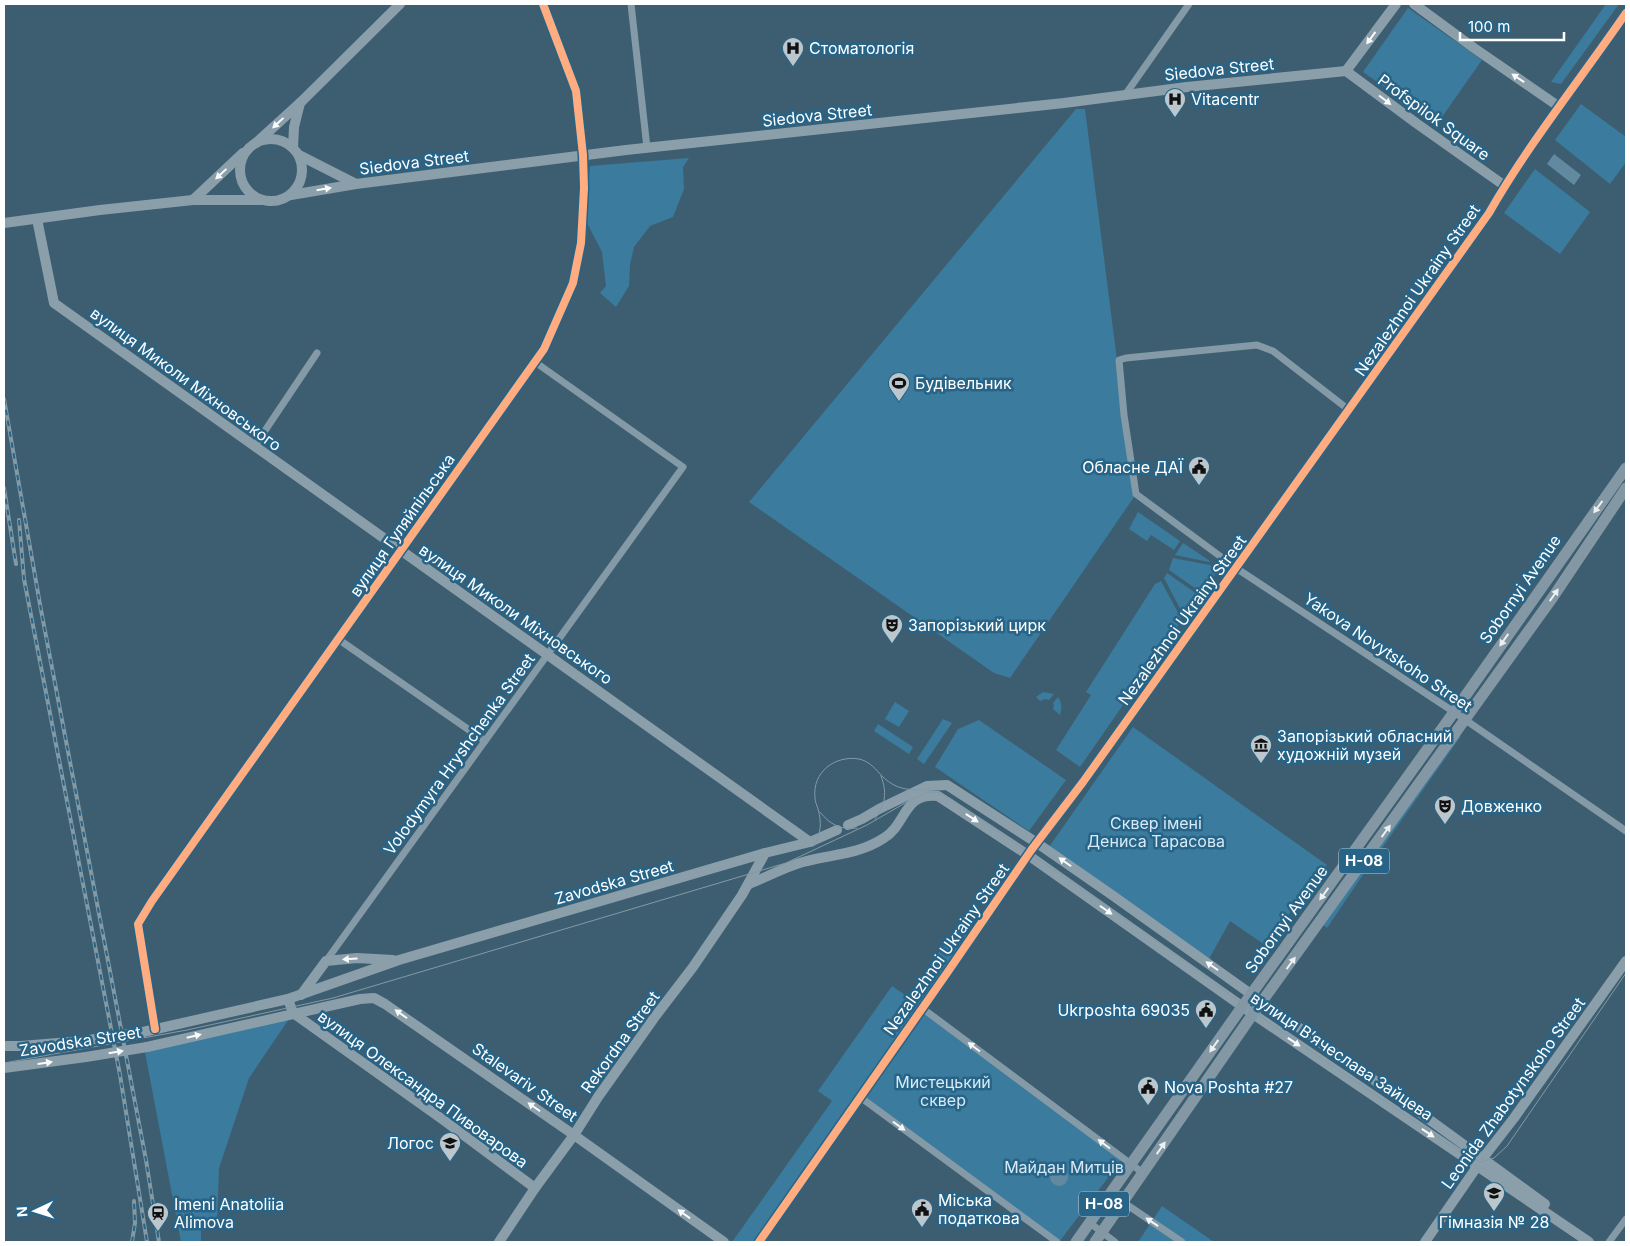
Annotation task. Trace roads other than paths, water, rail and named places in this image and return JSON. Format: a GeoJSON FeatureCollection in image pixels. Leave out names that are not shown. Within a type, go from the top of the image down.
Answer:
{"type":"FeatureCollection","features":[{"type":"Feature","properties":{"kind":"main road","name":"Sobornyi Avenue"},"geometry":{"type":"LineString","coordinates":[[1076,1242],[1626,468]]}},
{"type":"Feature","properties":{"kind":"main road","name":"Sobornyi Avenue"},"geometry":{"type":"LineString","coordinates":[[1095,1242],[1253,1014],[1575,565],[1626,488]]}},
{"type":"Feature","properties":{"kind":"street"},"geometry":{"type":"LineString","coordinates":[[193,200],[300,103],[400,4]]}},
{"type":"Feature","properties":{"kind":"street","name":"вулиця Гуляйпільська"},"geometry":{"type":"LineString","coordinates":[[155,1029],[138,924],[152,901],[544,349],[573,283],[581,243],[584,155],[576,91],[543,4]]}},
{"type":"Feature","properties":{"kind":"street"},"geometry":{"type":"LineString","coordinates":[[631,4],[647,148]]}},
{"type":"Feature","properties":{"kind":"street"},"geometry":{"type":"LineString","coordinates":[[1125,95],[1189,4]]}},
{"type":"Feature","properties":{"kind":"street"},"geometry":{"type":"LineString","coordinates":[[1346,71],[1396,4]]}},
{"type":"Feature","properties":{"kind":"street"},"geometry":{"type":"LineString","coordinates":[[1414,4],[1558,106]]}},
{"type":"Feature","properties":{"kind":"street","name":"Nezalezhnoi Ukrainy Street"},"geometry":{"type":"LineString","coordinates":[[759,1242],[1028,855],[1236,568],[1489,213],[1558,106],[1596,57],[1626,13]]}},
{"type":"Feature","properties":{"kind":"street","name":"Siedova Street"},"geometry":{"type":"LineString","coordinates":[[291,195],[356,184],[584,155],[1064,103],[1187,87],[1346,71]]}},
{"type":"Feature","properties":{"kind":"street","name":"Profspilok Square"},"geometry":{"type":"LineString","coordinates":[[1346,71],[1505,186]]}},
{"type":"Feature","properties":{"kind":"street"},"geometry":{"type":"LineString","coordinates":[[4,223],[193,200],[261,200],[272,202],[282,200],[291,195],[298,186],[302,176],[302,166],[296,152],[294,126],[300,103]]}},
{"type":"Feature","properties":{"kind":"street"},"geometry":{"type":"LineString","coordinates":[[261,200],[244,187],[240,177],[240,166],[243,157],[253,146],[266,139],[276,139],[285,142],[296,152],[356,184]]}},
{"type":"Feature","properties":{"kind":"street","name":"вулиця Миколи Міхновського"},"geometry":{"type":"LineString","coordinates":[[37,219],[54,303],[810,842]]}},
{"type":"Feature","properties":{"kind":"street","name":"Yakova Novytskoho Street"},"geometry":{"type":"LineString","coordinates":[[1349,410],[1273,351],[1257,345],[1119,360],[1124,415],[1136,494],[1236,568],[1454,712],[1626,831]]}},
{"type":"Feature","properties":{"kind":"street"},"geometry":{"type":"LineString","coordinates":[[254,447],[317,352]]}},
{"type":"Feature","properties":{"kind":"street","name":"Volodymyra Hryshchenka Street"},"geometry":{"type":"LineString","coordinates":[[326,961],[683,467],[535,362]]}},
{"type":"Feature","properties":{"kind":"street"},"geometry":{"type":"LineString","coordinates":[[338,639],[485,741]]}},
{"type":"Feature","properties":{"kind":"street","name":"вулиця Вʼячеслава Зайцева"},"geometry":{"type":"LineString","coordinates":[[929,791],[947,785],[1037,843],[1397,1096],[1481,1162],[1589,1242]]}},
{"type":"Feature","properties":{"kind":"street"},"geometry":{"type":"LineString","coordinates":[[848,826],[879,809],[929,791]]}},
{"type":"Feature","properties":{"kind":"street"},"geometry":{"type":"LineString","coordinates":[[749,884],[803,862],[850,853],[886,838],[913,802],[929,791]]}},
{"type":"Feature","properties":{"kind":"street","name":"вулиця Вʼячеслава Зайцева"},"geometry":{"type":"LineString","coordinates":[[929,791],[1028,855],[1242,1007],[1481,1162],[1598,1242]]}},
{"type":"Feature","properties":{"kind":"street","name":"Zavodska Street"},"geometry":{"type":"LineString","coordinates":[[4,1046],[82,1041],[143,1032],[288,999],[399,960],[765,853],[810,842],[837,830]]}},
{"type":"Feature","properties":{"kind":"street","name":"Rekordna Street"},"geometry":{"type":"LineString","coordinates":[[500,1242],[598,1097],[693,967],[749,884],[765,853]]}},
{"type":"Feature","properties":{"kind":"street","name":"Zavodska Street"},"geometry":{"type":"LineString","coordinates":[[326,961],[357,958],[399,960]]}},
{"type":"Feature","properties":{"kind":"street"},"geometry":{"type":"LineString","coordinates":[[301,995],[326,961]]}},
{"type":"Feature","properties":{"kind":"street","name":"Leonida Zhabotynskoho Street"},"geometry":{"type":"LineString","coordinates":[[1425,1242],[1626,961]]}},
{"type":"Feature","properties":{"kind":"street","name":"Stalevariv Street"},"geometry":{"type":"LineString","coordinates":[[293,1013],[360,999],[374,998],[574,1135],[724,1242]]}},
{"type":"Feature","properties":{"kind":"street"},"geometry":{"type":"LineString","coordinates":[[288,999],[293,1013]]}},
{"type":"Feature","properties":{"kind":"street"},"geometry":{"type":"LineString","coordinates":[[922,1008],[1143,1174]]}},
{"type":"Feature","properties":{"kind":"street","name":"Zavodska Street"},"geometry":{"type":"LineString","coordinates":[[4,1068],[86,1057],[146,1046],[293,1013]]}},
{"type":"Feature","properties":{"kind":"street","name":"вулиця Олександра Пивоварова"},"geometry":{"type":"LineString","coordinates":[[293,1013],[535,1188]]}},
{"type":"Feature","properties":{"kind":"street"},"geometry":{"type":"LineString","coordinates":[[860,1097],[1057,1242]]}},
{"type":"Feature","properties":{"kind":"street"},"geometry":{"type":"LineString","coordinates":[[1111,1194],[1182,1242]]}},
{"type":"Feature","properties":{"kind":"street"},"geometry":{"type":"LineString","coordinates":[[1609,1242],[1626,1219]]}},
{"type":"Feature","properties":{"kind":"street"},"geometry":{"type":"LineString","coordinates":[[1090,1223],[1115,1242]]}},
{"type":"Feature","properties":{"kind":"tram line"},"geometry":{"type":"LineString","coordinates":[[814,846],[818,837],[820,823],[815,799],[817,780],[821,773],[834,763],[850,758],[859,759],[871,765],[897,786],[915,790],[929,789]]}},
{"type":"Feature","properties":{"kind":"tram line"},"geometry":{"type":"LineString","coordinates":[[875,819],[883,803],[885,793],[881,776]]}},
{"type":"Feature","properties":{"kind":"tram line"},"geometry":{"type":"LineString","coordinates":[[4,1063],[187,1030],[333,998],[786,863],[867,825],[912,799],[929,792],[940,793],[951,799],[1140,929],[1268,1022],[1463,1154],[1481,1162],[1494,1158],[1507,1146],[1626,973]]}},
{"type":"Feature","properties":{"kind":"tram line"},"geometry":{"type":"LineString","coordinates":[[820,812],[836,826],[857,828]]}},
{"type":"Feature","properties":{"kind":"railway"},"geometry":{"type":"LineString","coordinates":[[4,399],[41,610],[146,1160],[159,1242]]}},
{"type":"Feature","properties":{"kind":"railway"},"geometry":{"type":"LineString","coordinates":[[4,488],[16,564]]}},
{"type":"Feature","properties":{"kind":"railway"},"geometry":{"type":"LineString","coordinates":[[19,520],[24,579],[120,1075],[147,1242]]}},
{"type":"Feature","properties":{"kind":"railway"},"geometry":{"type":"LineString","coordinates":[[132,1242],[135,1223],[134,1201]]}},
{"type":"Feature","properties":{"kind":"place","name":"Стоматологія"},"geometry":{"type":"Point","coordinates":[793,67]}},
{"type":"Feature","properties":{"kind":"place","name":"Vitacentr"},"geometry":{"type":"Point","coordinates":[1175,118]}},
{"type":"Feature","properties":{"kind":"place","name":"Будівельник"},"geometry":{"type":"Point","coordinates":[899,402]}},
{"type":"Feature","properties":{"kind":"place","name":"Обласне ДАЇ"},"geometry":{"type":"Point","coordinates":[1199,486]}},
{"type":"Feature","properties":{"kind":"place","name":"Запорізький цирк"},"geometry":{"type":"Point","coordinates":[892,644]}},
{"type":"Feature","properties":{"kind":"place","name":"Запорізький обласний художній музей"},"geometry":{"type":"Point","coordinates":[1261,764]}},
{"type":"Feature","properties":{"kind":"place","name":"Довженко"},"geometry":{"type":"Point","coordinates":[1445,825]}},
{"type":"Feature","properties":{"kind":"place","name":"Ukrposhta 69035"},"geometry":{"type":"Point","coordinates":[1206,1029]}},
{"type":"Feature","properties":{"kind":"place","name":"Nova Poshta #27"},"geometry":{"type":"Point","coordinates":[1148,1106]}},
{"type":"Feature","properties":{"kind":"place","name":"Логос"},"geometry":{"type":"Point","coordinates":[450,1162]}},
{"type":"Feature","properties":{"kind":"place","name":"Гімназія № 28"},"geometry":{"type":"Point","coordinates":[1494,1212]}},
{"type":"Feature","properties":{"kind":"place","name":"Міська податкова"},"geometry":{"type":"Point","coordinates":[922,1228]}},
{"type":"Feature","properties":{"kind":"place","name":"Imeni Anatoliia Alimova"},"geometry":{"type":"Point","coordinates":[158,1232]}},
{"type":"Feature","properties":{"kind":"park label","name":"Сквер імені Дениса Тарасова"},"geometry":{"type":"Point","coordinates":[1156,832]}},
{"type":"Feature","properties":{"kind":"park label","name":"Мистецький сквер"},"geometry":{"type":"Point","coordinates":[943,1091]}},
{"type":"Feature","properties":{"kind":"park label","name":"Майдан Митців"},"geometry":{"type":"Point","coordinates":[1064,1167]}}]}
